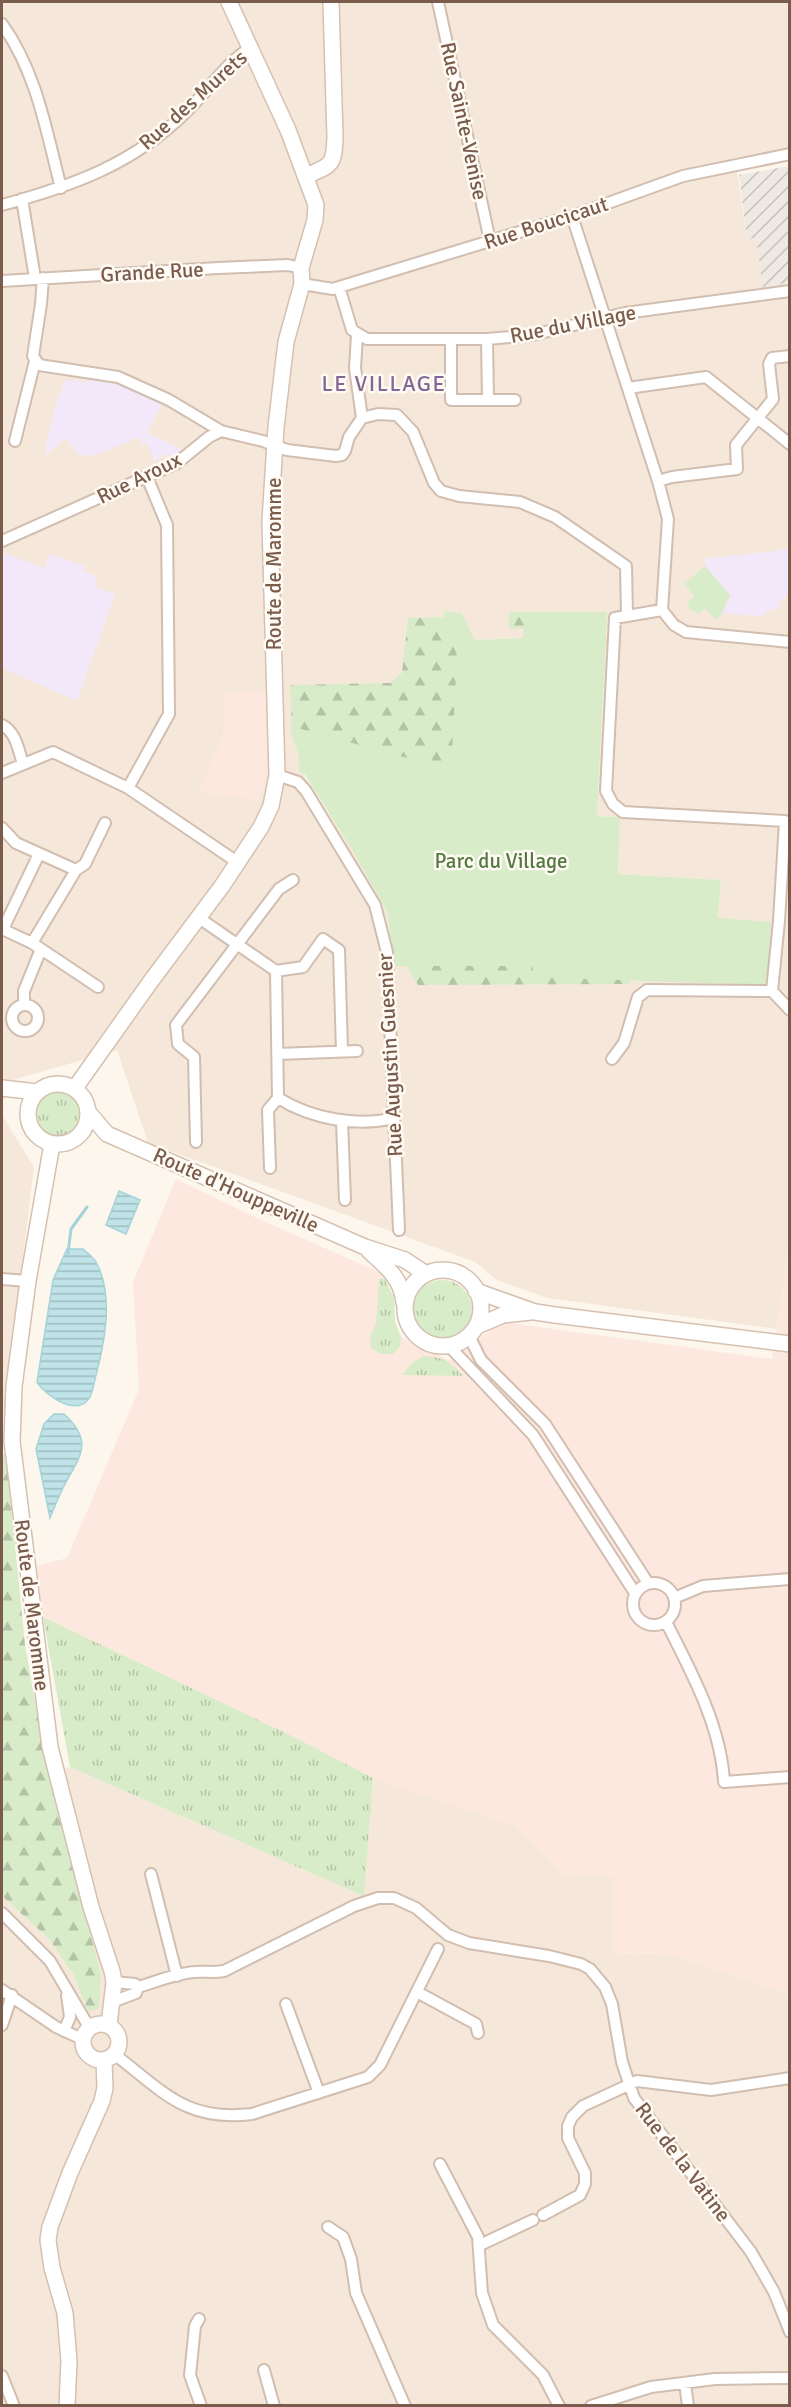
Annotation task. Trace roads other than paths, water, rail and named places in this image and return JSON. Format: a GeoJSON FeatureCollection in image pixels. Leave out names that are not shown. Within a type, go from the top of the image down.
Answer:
{"type":"FeatureCollection","features":[{"type":"Feature","properties":{"kind":"street","name":"Route de Maromme"},"geometry":{"type":"LineString","coordinates":[[75,1088],[199,918],[266,819],[277,775],[270,531],[275,446],[282,361],[302,284],[301,268],[317,213],[315,197],[288,130],[252,47],[229,2]]}},
{"type":"Feature","properties":{"kind":"street"},"geometry":{"type":"LineString","coordinates":[[306,176],[330,165],[334,160],[331,2]]}},
{"type":"Feature","properties":{"kind":"street","name":"Rue Sainte-Venise"},"geometry":{"type":"LineString","coordinates":[[438,2],[490,241]]}},
{"type":"Feature","properties":{"kind":"street"},"geometry":{"type":"LineString","coordinates":[[2,24],[16,44],[30,73],[61,188]]}},
{"type":"Feature","properties":{"kind":"street","name":"Rue des Murets"},"geometry":{"type":"LineString","coordinates":[[2,205],[61,188],[122,162],[149,144],[187,111],[232,60],[252,47]]}},
{"type":"Feature","properties":{"kind":"street","name":"Rue Boucicaut"},"geometry":{"type":"LineString","coordinates":[[302,284],[333,289],[572,216],[683,176],[789,154]]}},
{"type":"Feature","properties":{"kind":"street"},"geometry":{"type":"LineString","coordinates":[[22,199],[39,278],[41,304],[33,356],[39,365],[118,377],[133,382],[221,431],[287,450],[342,455],[349,437],[362,418],[356,368],[357,335],[352,330],[339,287]]}},
{"type":"Feature","properties":{"kind":"street"},"geometry":{"type":"LineString","coordinates":[[572,216],[658,481],[668,519],[662,609],[674,625],[686,632],[789,642]]}},
{"type":"Feature","properties":{"kind":"street","name":"Grande Rue"},"geometry":{"type":"LineString","coordinates":[[2,281],[288,265],[301,268]]}},
{"type":"Feature","properties":{"kind":"street","name":"Rue du Village"},"geometry":{"type":"LineString","coordinates":[[357,335],[367,339],[487,339],[553,331],[605,316],[789,291]]}},
{"type":"Feature","properties":{"kind":"street"},"geometry":{"type":"LineString","coordinates":[[487,339],[488,400]]}},
{"type":"Feature","properties":{"kind":"street"},"geometry":{"type":"LineString","coordinates":[[451,340],[451,400],[515,400]]}},
{"type":"Feature","properties":{"kind":"street"},"geometry":{"type":"LineString","coordinates":[[658,481],[672,477],[737,469],[736,445],[773,399],[770,364],[772,358],[789,356]]}},
{"type":"Feature","properties":{"kind":"street"},"geometry":{"type":"LineString","coordinates":[[15,441],[35,361]]}},
{"type":"Feature","properties":{"kind":"street"},"geometry":{"type":"LineString","coordinates":[[628,388],[706,377],[789,444]]}},
{"type":"Feature","properties":{"kind":"street"},"geometry":{"type":"LineString","coordinates":[[362,418],[378,414],[397,416],[413,432],[434,483],[441,491],[459,496],[520,502],[555,517],[626,566],[627,616]]}},
{"type":"Feature","properties":{"kind":"street","name":"Rue Aroux"},"geometry":{"type":"LineString","coordinates":[[2,541],[177,463],[209,437],[221,431]]}},
{"type":"Feature","properties":{"kind":"street"},"geometry":{"type":"LineString","coordinates":[[128,788],[169,714],[167,525],[147,477]]}},
{"type":"Feature","properties":{"kind":"street"},"geometry":{"type":"LineString","coordinates":[[662,609],[615,618],[606,791],[614,804],[623,812],[787,820],[784,921],[772,991]]}},
{"type":"Feature","properties":{"kind":"street"},"geometry":{"type":"LineString","coordinates":[[2,725],[9,728],[14,736],[23,764]]}},
{"type":"Feature","properties":{"kind":"street"},"geometry":{"type":"LineString","coordinates":[[2,772],[52,752],[128,788],[237,862]]}},
{"type":"Feature","properties":{"kind":"street","name":"Rue Augustin Guesnier"},"geometry":{"type":"LineString","coordinates":[[277,775],[298,782],[306,791],[375,905],[387,952],[399,1230]]}},
{"type":"Feature","properties":{"kind":"street"},"geometry":{"type":"LineString","coordinates":[[24,1005],[24,991],[37,946],[76,870],[85,864],[105,823]]}},
{"type":"Feature","properties":{"kind":"street"},"geometry":{"type":"LineString","coordinates":[[2,828],[16,843],[76,870]]}},
{"type":"Feature","properties":{"kind":"street"},"geometry":{"type":"LineString","coordinates":[[39,854],[2,929],[37,946],[98,987]]}},
{"type":"Feature","properties":{"kind":"street"},"geometry":{"type":"LineString","coordinates":[[196,1142],[194,1057],[178,1044],[176,1025],[279,889],[293,880]]}},
{"type":"Feature","properties":{"kind":"street"},"geometry":{"type":"LineString","coordinates":[[199,918],[276,971],[303,967],[323,939],[339,950],[342,1051]]}},
{"type":"Feature","properties":{"kind":"street"},"geometry":{"type":"LineString","coordinates":[[270,1168],[268,1110],[278,1098],[276,971]]}},
{"type":"Feature","properties":{"kind":"street"},"geometry":{"type":"LineString","coordinates":[[612,1059],[624,1043],[638,997],[647,990],[772,991],[789,1010]]}},
{"type":"Feature","properties":{"kind":"street"},"geometry":{"type":"LineString","coordinates":[[278,1054],[357,1051]]}},
{"type":"Feature","properties":{"kind":"street"},"geometry":{"type":"LineString","coordinates":[[51,1084],[68,1084],[75,1088],[85,1099],[89,1113],[80,1136],[67,1143],[52,1144],[37,1136],[31,1127],[28,1109],[37,1092],[51,1084]]}},
{"type":"Feature","properties":{"kind":"street"},"geometry":{"type":"LineString","coordinates":[[2,1088],[37,1092]]}},
{"type":"Feature","properties":{"kind":"street"},"geometry":{"type":"LineString","coordinates":[[2,1096],[28,1109]]}},
{"type":"Feature","properties":{"kind":"street"},"geometry":{"type":"LineString","coordinates":[[278,1098],[289,1105],[342,1121],[382,1121],[394,1118]]}},
{"type":"Feature","properties":{"kind":"street","name":"Route d'Houppeville"},"geometry":{"type":"LineString","coordinates":[[89,1113],[107,1134],[365,1247],[405,1260],[426,1274]]}},
{"type":"Feature","properties":{"kind":"street"},"geometry":{"type":"LineString","coordinates":[[342,1121],[345,1200]]}},
{"type":"Feature","properties":{"kind":"street","name":"Route d'Houppeville"},"geometry":{"type":"LineString","coordinates":[[80,1136],[107,1134]]}},
{"type":"Feature","properties":{"kind":"street","name":"Route de Maromme"},"geometry":{"type":"LineString","coordinates":[[52,1144],[28,1281],[11,1420],[15,1472],[51,1747],[92,1907],[114,1982],[109,2025]]}},
{"type":"Feature","properties":{"kind":"street","name":"Route d'Houppeville"},"geometry":{"type":"LineString","coordinates":[[365,1247],[395,1276],[404,1294],[404,1304]]}},
{"type":"Feature","properties":{"kind":"street"},"geometry":{"type":"LineString","coordinates":[[648,1583],[545,1424],[481,1360],[473,1331],[481,1306],[476,1291],[462,1275],[450,1271],[434,1271],[426,1274],[410,1290],[404,1304],[406,1320],[418,1337],[427,1343],[449,1346],[460,1342],[473,1331],[503,1314],[536,1312],[789,1344]]}},
{"type":"Feature","properties":{"kind":"street"},"geometry":{"type":"LineString","coordinates":[[2,1279],[28,1281]]}},
{"type":"Feature","properties":{"kind":"street"},"geometry":{"type":"LineString","coordinates":[[476,1291],[536,1312]]}},
{"type":"Feature","properties":{"kind":"street"},"geometry":{"type":"LineString","coordinates":[[449,1346],[520,1420],[543,1448],[635,1593]]}},
{"type":"Feature","properties":{"kind":"street"},"geometry":{"type":"LineString","coordinates":[[674,1598],[703,1586],[789,1579]]}},
{"type":"Feature","properties":{"kind":"street"},"geometry":{"type":"LineString","coordinates":[[648,1583],[666,1587],[674,1598],[675,1609],[666,1622],[654,1626],[639,1620],[632,1609],[635,1593],[648,1583]]}},
{"type":"Feature","properties":{"kind":"street"},"geometry":{"type":"LineString","coordinates":[[666,1622],[704,1703],[721,1760],[724,1782],[789,1777]]}},
{"type":"Feature","properties":{"kind":"street"},"geometry":{"type":"LineString","coordinates":[[151,1874],[177,1976]]}},
{"type":"Feature","properties":{"kind":"street","name":"Rue de la Vatine"},"geometry":{"type":"LineString","coordinates":[[114,1982],[135,1984],[138,1987],[195,1972],[224,1971],[354,1906],[378,1898],[394,1898],[407,1902],[446,1937],[581,1964],[590,1969],[605,1987],[612,2004],[622,2062],[634,2098],[752,2252],[774,2292],[789,2332]]}},
{"type":"Feature","properties":{"kind":"street"},"geometry":{"type":"LineString","coordinates":[[2,1913],[50,1961],[86,2033],[83,2048],[88,2055],[96,2059],[109,2057],[171,2099],[190,2109],[234,2116],[252,2114],[368,2078],[374,2073],[438,1948]]}},
{"type":"Feature","properties":{"kind":"street","name":"Rue de la Vatine"},"geometry":{"type":"LineString","coordinates":[[112,2002],[136,1993],[138,1987]]}},
{"type":"Feature","properties":{"kind":"street"},"geometry":{"type":"LineString","coordinates":[[64,2031],[70,2017],[66,1989]]}},
{"type":"Feature","properties":{"kind":"street"},"geometry":{"type":"LineString","coordinates":[[2,1990],[64,2031],[86,2033],[101,2023],[109,2025],[117,2032],[119,2038],[119,2045],[109,2057],[102,2101],[70,2173],[50,2227],[48,2240],[52,2268],[65,2313],[69,2361],[67,2406]]}},
{"type":"Feature","properties":{"kind":"street"},"geometry":{"type":"LineString","coordinates":[[417,1992],[476,2024],[478,2033]]}},
{"type":"Feature","properties":{"kind":"street"},"geometry":{"type":"LineString","coordinates":[[2,2025],[12,1995]]}},
{"type":"Feature","properties":{"kind":"street"},"geometry":{"type":"LineString","coordinates":[[286,2004],[319,2093]]}},
{"type":"Feature","properties":{"kind":"street"},"geometry":{"type":"LineString","coordinates":[[480,2245],[580,2195],[585,2184],[585,2173],[568,2138],[568,2126],[572,2117],[583,2106],[637,2080],[711,2090],[789,2078]]}},
{"type":"Feature","properties":{"kind":"street"},"geometry":{"type":"LineString","coordinates":[[440,2164],[472,2224],[480,2245],[482,2293],[493,2325],[543,2375],[559,2406]]}},
{"type":"Feature","properties":{"kind":"street"},"geometry":{"type":"LineString","coordinates":[[328,2227],[343,2237],[351,2259],[356,2293],[405,2406]]}},
{"type":"Feature","properties":{"kind":"street"},"geometry":{"type":"LineString","coordinates":[[199,2319],[195,2326],[190,2375],[201,2406]]}},
{"type":"Feature","properties":{"kind":"street"},"geometry":{"type":"LineString","coordinates":[[264,2370],[274,2406]]}},
{"type":"Feature","properties":{"kind":"street"},"geometry":{"type":"LineString","coordinates":[[2,2376],[14,2406]]}},
{"type":"Feature","properties":{"kind":"street"},"geometry":{"type":"LineString","coordinates":[[591,2406],[651,2387],[715,2379],[789,2378]]}},
{"type":"Feature","properties":{"kind":"street"},"geometry":{"type":"LineString","coordinates":[[685,2383],[688,2406]]}},
{"type":"Feature","properties":{"kind":"water"},"geometry":{"type":"Polygon","coordinates":[[[119,1191],[140,1200],[126,1234],[106,1225],[119,1191]]]}},
{"type":"Feature","properties":{"kind":"water"},"geometry":{"type":"Polygon","coordinates":[[[67,1249],[83,1249],[95,1260],[102,1275],[106,1303],[105,1333],[92,1392],[87,1401],[74,1406],[52,1397],[37,1382],[53,1280],[67,1249]]]}},
{"type":"Feature","properties":{"kind":"water"},"geometry":{"type":"Polygon","coordinates":[[[54,1414],[64,1414],[74,1424],[82,1442],[78,1459],[50,1518],[36,1449],[44,1424],[54,1414]]]}},
{"type":"Feature","properties":{"kind":"waterway"},"geometry":{"type":"LineString","coordinates":[[68,1253],[71,1229],[87,1207]]}},
{"type":"Feature","properties":{"kind":"district","name":"LE VILLAGE"},"geometry":{"type":"Point","coordinates":[384,383]}},
{"type":"Feature","properties":{"kind":"park label","name":"Parc du Village"},"geometry":{"type":"Point","coordinates":[501,861]}}]}
